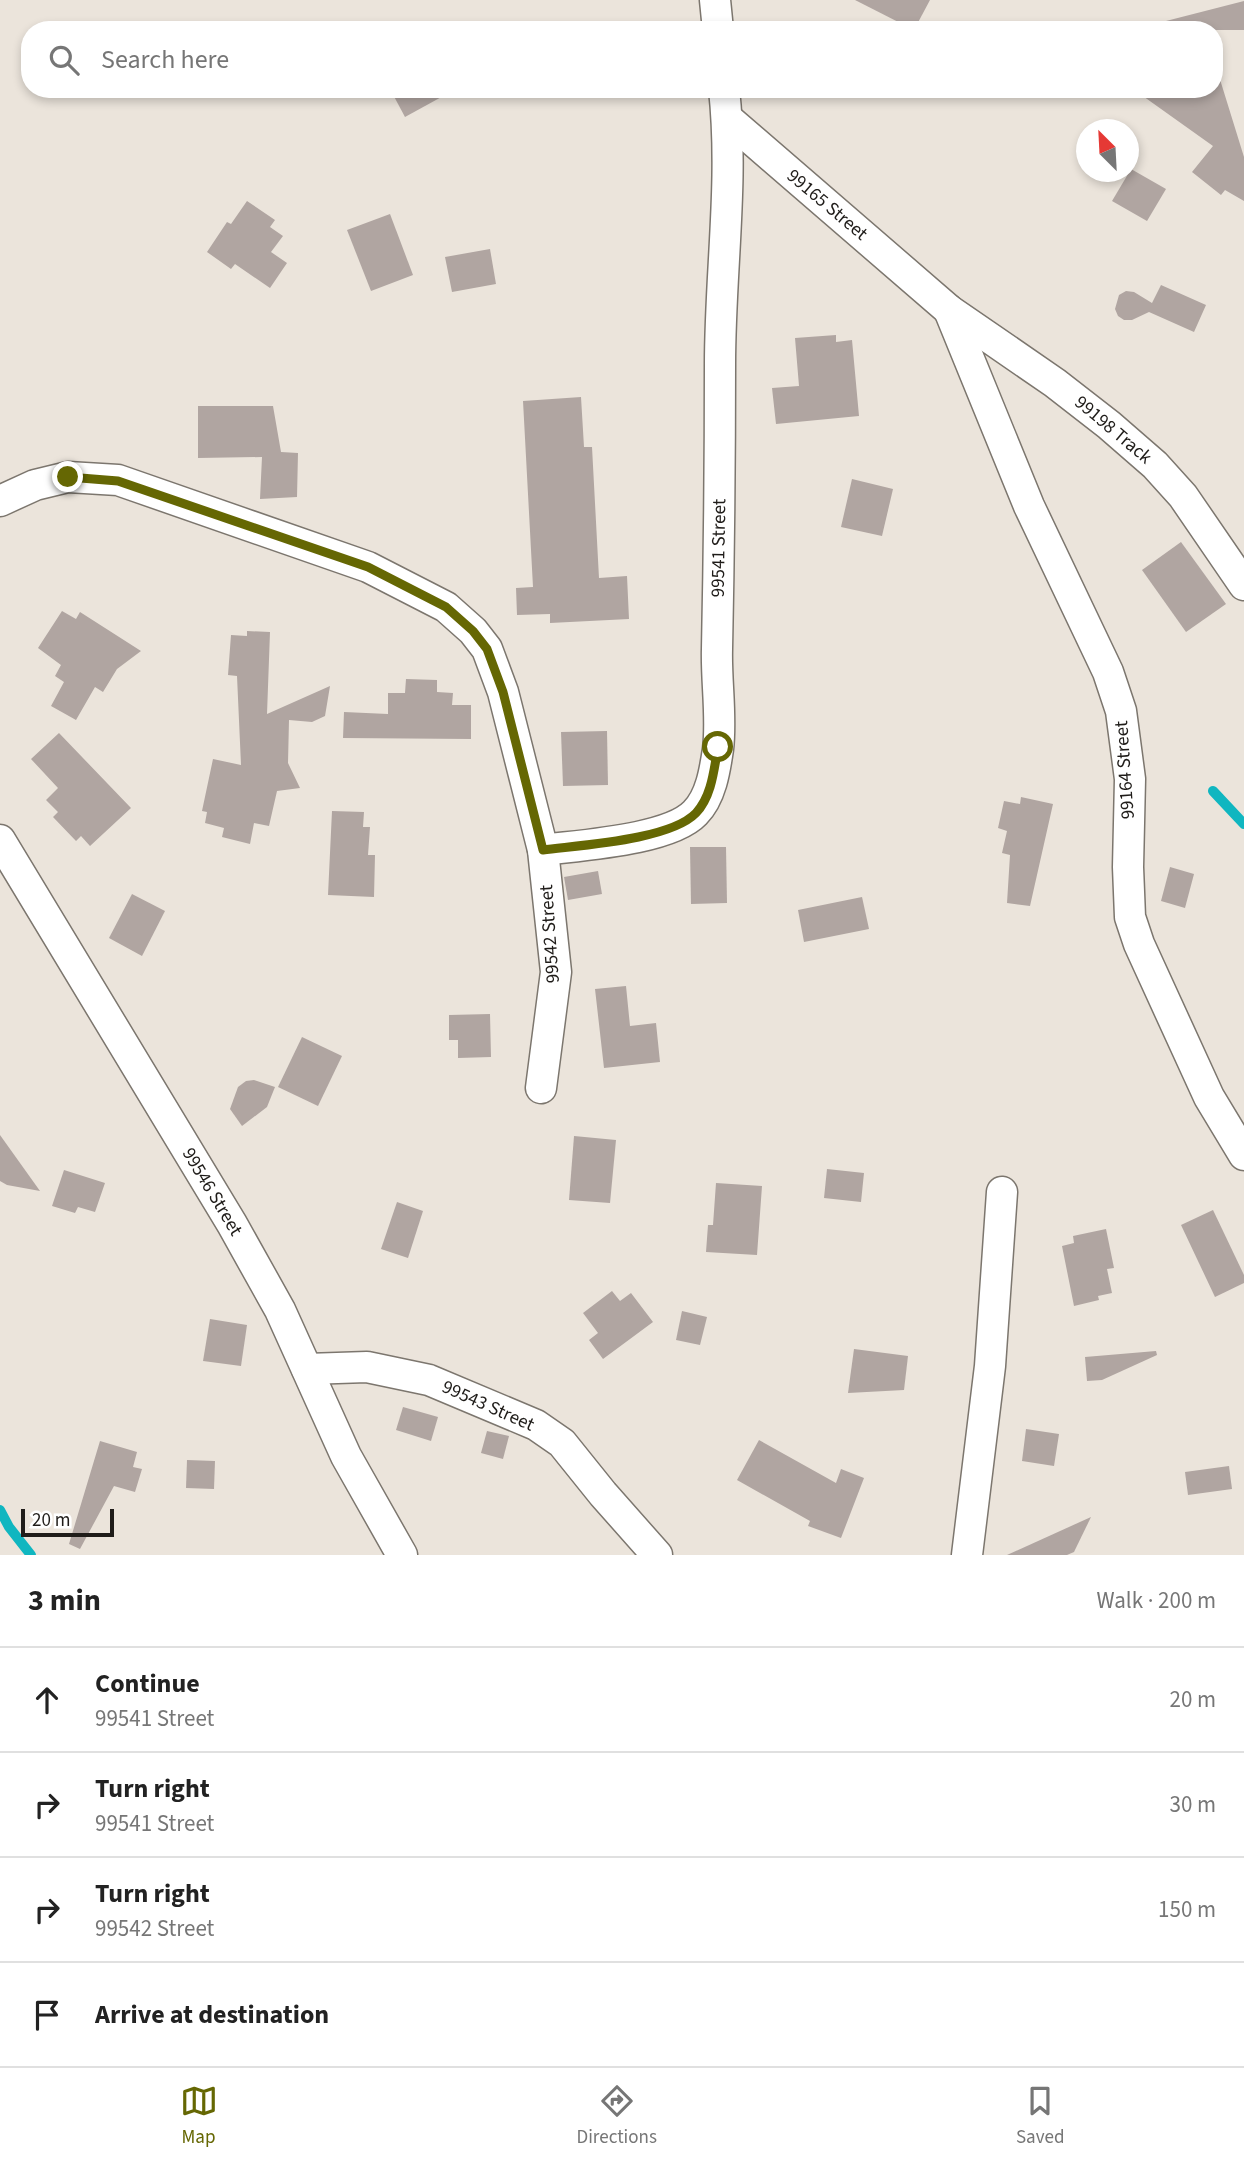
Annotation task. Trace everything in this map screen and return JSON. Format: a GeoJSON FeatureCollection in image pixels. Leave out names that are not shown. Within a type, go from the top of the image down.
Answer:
{"type":"FeatureCollection","features":[{"type":"Feature","properties":{"kind":"street"},"geometry":{"type":"LineString","coordinates":[[715,0],[717,21]]}},
{"type":"Feature","properties":{"kind":"street"},"geometry":{"type":"LineString","coordinates":[[725,98],[727,119]]}},
{"type":"Feature","properties":{"kind":"street","name":"99165 Street"},"geometry":{"type":"LineString","coordinates":[[727,119],[949,310]]}},
{"type":"Feature","properties":{"kind":"street","name":"99541 Street"},"geometry":{"type":"LineString","coordinates":[[543,850],[627,839],[677,826],[695,813],[707,796],[713,774],[718,747],[720,321],[728,190],[727,119]]}},
{"type":"Feature","properties":{"kind":"street","name":"99198 Track"},"geometry":{"type":"LineString","coordinates":[[949,310],[1055,383],[1155,465],[1183,496],[1244,585]]}},
{"type":"Feature","properties":{"kind":"street","name":"99164 Street"},"geometry":{"type":"LineString","coordinates":[[949,310],[1029,506],[1108,672],[1121,711],[1130,779],[1130,917],[1139,944],[1209,1097],[1244,1155]]}},
{"type":"Feature","properties":{"kind":"street","name":"99542 Street"},"geometry":{"type":"LineString","coordinates":[[0,501],[35,485],[68,477],[118,481],[368,567],[446,607],[473,631],[487,649],[503,692],[543,850],[556,972],[541,1088]]}},
{"type":"Feature","properties":{"kind":"street","name":"99546 Street"},"geometry":{"type":"LineString","coordinates":[[0,840],[232,1224],[280,1310],[346,1456],[402,1555]]}},
{"type":"Feature","properties":{"kind":"street"},"geometry":{"type":"LineString","coordinates":[[967,1555],[990,1366],[1002,1192]]}},
{"type":"Feature","properties":{"kind":"street","name":"99543 Street"},"geometry":{"type":"LineString","coordinates":[[307,1369],[368,1367],[429,1380],[536,1425],[562,1443],[657,1555]]}},
{"type":"Feature","properties":{"kind":"building"},"geometry":{"type":"Polygon","coordinates":[[[855,0],[930,0],[919,21],[896,21],[855,0]]]}},
{"type":"Feature","properties":{"kind":"building"},"geometry":{"type":"Polygon","coordinates":[[[1244,1],[1244,30],[1223,30],[1223,21],[1166,21],[1244,1]]]}},
{"type":"Feature","properties":{"kind":"building"},"geometry":{"type":"Polygon","coordinates":[[[1223,89],[1244,157],[1244,201],[1225,190],[1221,195],[1192,172],[1213,146],[1146,98],[1223,98],[1223,89]]]}},
{"type":"Feature","properties":{"kind":"building"},"geometry":{"type":"Polygon","coordinates":[[[395,98],[440,98],[405,117],[395,98]]]}},
{"type":"Feature","properties":{"kind":"building"},"geometry":{"type":"Polygon","coordinates":[[[1139,174],[1166,189],[1147,221],[1112,201],[1123,182],[1139,182],[1139,174]]]}},
{"type":"Feature","properties":{"kind":"building"},"geometry":{"type":"Polygon","coordinates":[[[247,201],[275,220],[270,227],[283,236],[271,252],[287,263],[270,288],[235,264],[231,269],[207,252],[227,222],[231,224],[247,201]]]}},
{"type":"Feature","properties":{"kind":"building"},"geometry":{"type":"Polygon","coordinates":[[[390,214],[413,275],[371,291],[347,230],[390,214]]]}},
{"type":"Feature","properties":{"kind":"building"},"geometry":{"type":"Polygon","coordinates":[[[490,249],[496,284],[452,292],[445,257],[490,249]]]}},
{"type":"Feature","properties":{"kind":"building"},"geometry":{"type":"Polygon","coordinates":[[[1161,285],[1206,305],[1194,332],[1149,312],[1132,320],[1124,320],[1118,316],[1115,309],[1119,295],[1126,291],[1134,292],[1152,303],[1161,285]]]}},
{"type":"Feature","properties":{"kind":"building"},"geometry":{"type":"Polygon","coordinates":[[[836,335],[836,342],[852,340],[859,416],[776,424],[772,388],[799,386],[795,338],[836,335]]]}},
{"type":"Feature","properties":{"kind":"building"},"geometry":{"type":"Polygon","coordinates":[[[581,397],[584,447],[592,447],[599,578],[627,576],[629,619],[550,623],[550,614],[517,615],[516,588],[533,587],[523,401],[581,397]]]}},
{"type":"Feature","properties":{"kind":"building"},"geometry":{"type":"Polygon","coordinates":[[[198,406],[273,406],[281,452],[298,453],[297,497],[260,499],[262,457],[198,458],[198,406]]]}},
{"type":"Feature","properties":{"kind":"building"},"geometry":{"type":"Polygon","coordinates":[[[852,479],[893,489],[882,536],[841,527],[852,479]]]}},
{"type":"Feature","properties":{"kind":"building"},"geometry":{"type":"Polygon","coordinates":[[[1181,542],[1226,604],[1186,632],[1142,570],[1181,542]]]}},
{"type":"Feature","properties":{"kind":"building"},"geometry":{"type":"Polygon","coordinates":[[[62,611],[76,619],[80,612],[141,651],[117,669],[103,692],[95,687],[76,720],[51,706],[64,682],[55,676],[61,665],[38,648],[62,611]]]}},
{"type":"Feature","properties":{"kind":"building"},"geometry":{"type":"Polygon","coordinates":[[[247,631],[270,632],[267,714],[330,686],[325,716],[312,722],[289,720],[288,763],[300,788],[277,791],[269,826],[254,823],[250,844],[222,837],[224,828],[205,823],[207,812],[202,811],[213,759],[241,765],[237,676],[228,675],[231,635],[247,636],[247,631]]]}},
{"type":"Feature","properties":{"kind":"building"},"geometry":{"type":"Polygon","coordinates":[[[406,679],[437,680],[437,692],[453,693],[452,705],[471,705],[471,739],[343,738],[344,712],[388,714],[388,693],[405,693],[406,679]]]}},
{"type":"Feature","properties":{"kind":"building"},"geometry":{"type":"Polygon","coordinates":[[[607,731],[608,785],[563,786],[561,732],[607,731]]]}},
{"type":"Feature","properties":{"kind":"building"},"geometry":{"type":"Polygon","coordinates":[[[59,733],[131,808],[90,846],[81,836],[76,841],[53,817],[58,812],[46,800],[58,788],[31,759],[59,733]]]}},
{"type":"Feature","properties":{"kind":"building"},"geometry":{"type":"Polygon","coordinates":[[[1021,797],[1053,804],[1030,906],[1007,903],[1010,855],[1002,853],[1007,831],[998,828],[1004,801],[1020,804],[1021,797]]]}},
{"type":"Feature","properties":{"kind":"building"},"geometry":{"type":"Polygon","coordinates":[[[332,811],[364,812],[363,827],[370,827],[368,855],[375,855],[374,897],[328,895],[332,811]]]}},
{"type":"Feature","properties":{"kind":"building"},"geometry":{"type":"Polygon","coordinates":[[[690,847],[726,847],[727,903],[691,904],[690,847]]]}},
{"type":"Feature","properties":{"kind":"building"},"geometry":{"type":"Polygon","coordinates":[[[1170,867],[1194,874],[1185,908],[1161,901],[1170,867]]]}},
{"type":"Feature","properties":{"kind":"building"},"geometry":{"type":"Polygon","coordinates":[[[598,871],[602,894],[568,900],[564,877],[598,871]]]}},
{"type":"Feature","properties":{"kind":"building"},"geometry":{"type":"Polygon","coordinates":[[[132,894],[165,911],[142,956],[109,938],[132,894]]]}},
{"type":"Feature","properties":{"kind":"building"},"geometry":{"type":"Polygon","coordinates":[[[862,897],[869,929],[804,942],[798,910],[862,897]]]}},
{"type":"Feature","properties":{"kind":"building"},"geometry":{"type":"Polygon","coordinates":[[[626,986],[630,1026],[656,1023],[660,1062],[604,1068],[595,989],[626,986]]]}},
{"type":"Feature","properties":{"kind":"building"},"geometry":{"type":"Polygon","coordinates":[[[490,1014],[491,1057],[458,1058],[458,1040],[449,1040],[449,1015],[490,1014]]]}},
{"type":"Feature","properties":{"kind":"building"},"geometry":{"type":"Polygon","coordinates":[[[302,1037],[342,1056],[318,1106],[278,1087],[302,1037]]]}},
{"type":"Feature","properties":{"kind":"building"},"geometry":{"type":"Polygon","coordinates":[[[254,1080],[275,1087],[267,1107],[242,1126],[230,1109],[238,1087],[246,1081],[254,1080]]]}},
{"type":"Feature","properties":{"kind":"building"},"geometry":{"type":"Polygon","coordinates":[[[0,1135],[40,1191],[7,1185],[0,1181],[0,1135]]]}},
{"type":"Feature","properties":{"kind":"building"},"geometry":{"type":"Polygon","coordinates":[[[574,1136],[616,1140],[610,1203],[569,1200],[574,1136]]]}},
{"type":"Feature","properties":{"kind":"building"},"geometry":{"type":"Polygon","coordinates":[[[827,1169],[864,1173],[861,1202],[824,1198],[827,1169]]]}},
{"type":"Feature","properties":{"kind":"building"},"geometry":{"type":"Polygon","coordinates":[[[64,1170],[105,1183],[95,1212],[78,1207],[75,1213],[52,1206],[64,1170]]]}},
{"type":"Feature","properties":{"kind":"building"},"geometry":{"type":"Polygon","coordinates":[[[716,1183],[762,1186],[757,1255],[706,1252],[708,1225],[713,1225],[716,1183]]]}},
{"type":"Feature","properties":{"kind":"building"},"geometry":{"type":"Polygon","coordinates":[[[397,1202],[423,1211],[408,1258],[381,1249],[397,1202]]]}},
{"type":"Feature","properties":{"kind":"building"},"geometry":{"type":"Polygon","coordinates":[[[1213,1210],[1244,1275],[1244,1283],[1215,1297],[1181,1225],[1213,1210]]]}},
{"type":"Feature","properties":{"kind":"building"},"geometry":{"type":"Polygon","coordinates":[[[1106,1229],[1114,1268],[1107,1269],[1112,1293],[1098,1296],[1099,1300],[1074,1306],[1062,1246],[1074,1243],[1073,1236],[1106,1229]]]}},
{"type":"Feature","properties":{"kind":"building"},"geometry":{"type":"Polygon","coordinates":[[[612,1291],[620,1301],[631,1293],[653,1322],[603,1359],[589,1340],[598,1333],[583,1313],[612,1291]]]}},
{"type":"Feature","properties":{"kind":"building"},"geometry":{"type":"Polygon","coordinates":[[[682,1311],[707,1317],[700,1345],[676,1340],[682,1311]]]}},
{"type":"Feature","properties":{"kind":"building"},"geometry":{"type":"Polygon","coordinates":[[[210,1319],[247,1325],[241,1366],[203,1361],[210,1319]]]}},
{"type":"Feature","properties":{"kind":"building"},"geometry":{"type":"Polygon","coordinates":[[[854,1349],[908,1356],[904,1390],[848,1393],[854,1349]]]}},
{"type":"Feature","properties":{"kind":"building"},"geometry":{"type":"Polygon","coordinates":[[[1156,1351],[1157,1355],[1102,1380],[1087,1381],[1085,1357],[1156,1351]]]}},
{"type":"Feature","properties":{"kind":"building"},"geometry":{"type":"Polygon","coordinates":[[[403,1407],[438,1417],[431,1441],[396,1430],[403,1407]]]}},
{"type":"Feature","properties":{"kind":"building"},"geometry":{"type":"Polygon","coordinates":[[[1026,1429],[1059,1434],[1054,1466],[1022,1461],[1026,1429]]]}},
{"type":"Feature","properties":{"kind":"building"},"geometry":{"type":"Polygon","coordinates":[[[487,1431],[509,1436],[503,1459],[481,1453],[487,1431]]]}},
{"type":"Feature","properties":{"kind":"building"},"geometry":{"type":"Polygon","coordinates":[[[759,1440],[836,1483],[841,1469],[864,1478],[841,1538],[808,1526],[810,1521],[737,1480],[759,1440]]]}},
{"type":"Feature","properties":{"kind":"building"},"geometry":{"type":"Polygon","coordinates":[[[100,1441],[137,1452],[133,1467],[142,1469],[135,1492],[114,1486],[80,1549],[69,1544],[100,1441]]]}},
{"type":"Feature","properties":{"kind":"building"},"geometry":{"type":"Polygon","coordinates":[[[187,1460],[215,1461],[214,1489],[186,1488],[187,1460]]]}},
{"type":"Feature","properties":{"kind":"building"},"geometry":{"type":"Polygon","coordinates":[[[1229,1466],[1232,1489],[1188,1495],[1185,1472],[1229,1466]]]}},
{"type":"Feature","properties":{"kind":"building"},"geometry":{"type":"Polygon","coordinates":[[[1091,1517],[1074,1552],[1067,1555],[1007,1555],[1091,1517]]]}},
{"type":"Feature","properties":{"kind":"waterway"},"geometry":{"type":"LineString","coordinates":[[1213,791],[1244,824]]}},
{"type":"Feature","properties":{"kind":"waterway"},"geometry":{"type":"LineString","coordinates":[[0,1510],[9,1527],[31,1555]]}},
{"type":"Feature","properties":{"kind":"route"},"geometry":{"type":"LineString","coordinates":[[68,477],[118,481],[368,567],[446,607],[473,631],[487,649],[503,692],[543,850],[627,839],[677,826],[695,813],[707,796],[718,747]]}}]}
